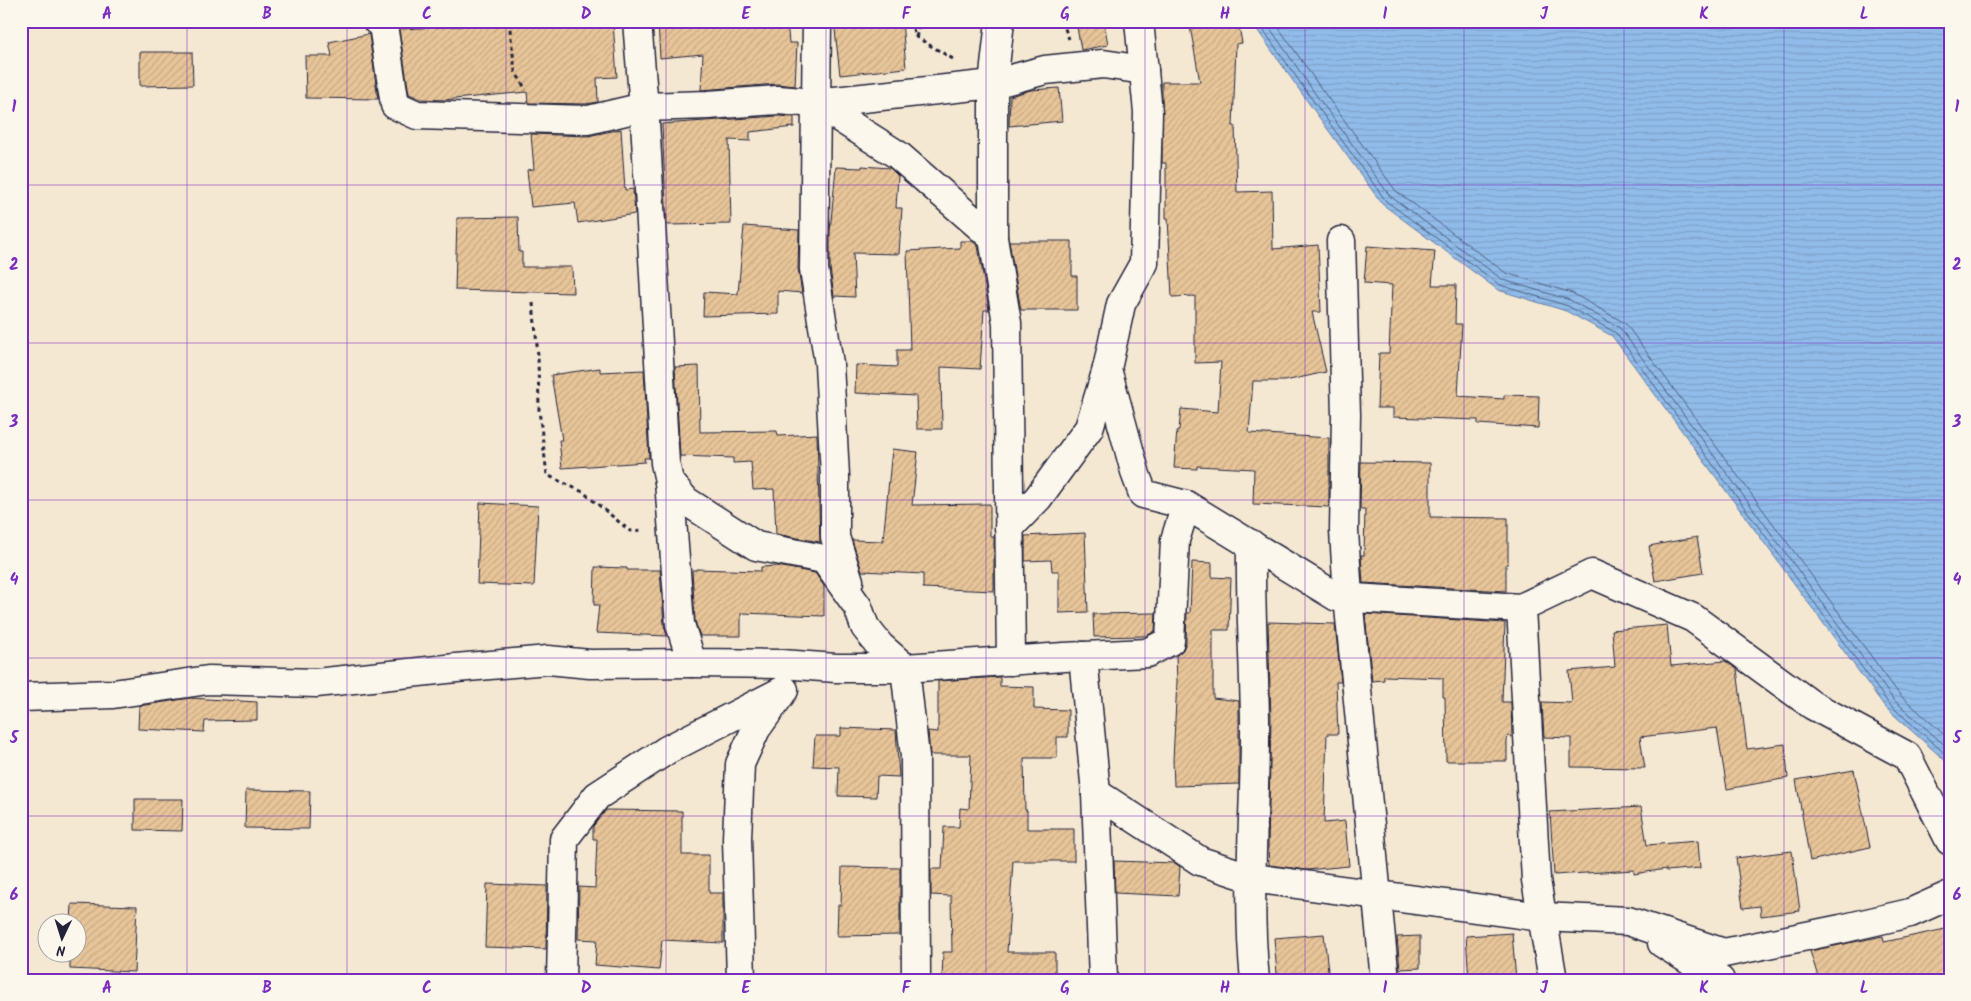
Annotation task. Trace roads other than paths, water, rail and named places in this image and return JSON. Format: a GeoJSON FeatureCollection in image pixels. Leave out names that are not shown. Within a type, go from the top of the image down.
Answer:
{"type":"FeatureCollection","features":[{"type":"Feature","properties":{"kind":"street"},"geometry":{"type":"LineString","coordinates":[[637,21],[665,463],[669,481],[680,624],[692,663]]}},
{"type":"Feature","properties":{"kind":"street"},"geometry":{"type":"LineString","coordinates":[[817,21],[814,269],[829,364],[835,476],[835,537],[865,627],[880,646],[905,668],[915,758],[916,980]]}},
{"type":"Feature","properties":{"kind":"street"},"geometry":{"type":"LineString","coordinates":[[1000,21],[993,84],[993,238],[1007,323],[1011,661]]}},
{"type":"Feature","properties":{"kind":"street"},"geometry":{"type":"LineString","coordinates":[[1009,528],[1038,498],[1089,428],[1107,369],[1121,304],[1144,263],[1148,112],[1139,21]]}},
{"type":"Feature","properties":{"kind":"street"},"geometry":{"type":"LineString","coordinates":[[381,22],[396,105],[417,115],[588,120],[643,107],[778,100],[816,103],[993,84],[1045,70],[1103,64],[1144,70]]}},
{"type":"Feature","properties":{"kind":"street"},"geometry":{"type":"LineString","coordinates":[[816,103],[898,155],[993,238]]}},
{"type":"Feature","properties":{"kind":"street"},"geometry":{"type":"LineString","coordinates":[[1341,241],[1346,415],[1344,531],[1348,597],[1385,980]]}},
{"type":"Feature","properties":{"kind":"street"},"geometry":{"type":"LineString","coordinates":[[1107,369],[1136,475],[1144,494],[1186,505],[1337,597],[1521,608],[1592,574],[1693,618],[1812,705],[1907,756],[1950,842]]}},
{"type":"Feature","properties":{"kind":"street"},"geometry":{"type":"LineString","coordinates":[[669,481],[686,501],[756,546],[824,559],[858,607]]}},
{"type":"Feature","properties":{"kind":"street"},"geometry":{"type":"LineString","coordinates":[[21,697],[113,694],[208,680],[316,683],[548,660],[590,664],[782,664],[836,668],[905,668],[1147,653],[1170,641],[1175,540],[1186,505]]}},
{"type":"Feature","properties":{"kind":"street"},"geometry":{"type":"LineString","coordinates":[[1251,544],[1250,607],[1255,718],[1251,942],[1255,980]]}},
{"type":"Feature","properties":{"kind":"street"},"geometry":{"type":"LineString","coordinates":[[1521,608],[1536,880],[1553,980]]}},
{"type":"Feature","properties":{"kind":"street"},"geometry":{"type":"LineString","coordinates":[[1084,656],[1096,793],[1103,980]]}},
{"type":"Feature","properties":{"kind":"street"},"geometry":{"type":"LineString","coordinates":[[561,980],[564,840],[597,796],[667,750],[784,690],[836,668]]}},
{"type":"Feature","properties":{"kind":"street"},"geometry":{"type":"LineString","coordinates":[[741,980],[738,839],[740,764],[756,729],[784,690]]}},
{"type":"Feature","properties":{"kind":"street"},"geometry":{"type":"LineString","coordinates":[[1096,793],[1200,861],[1252,878],[1542,917],[1628,921],[1724,953],[1841,929],[1910,912],[1950,895]]}},
{"type":"Feature","properties":{"kind":"street"},"geometry":{"type":"LineString","coordinates":[[1628,921],[1720,980]]}},
{"type":"Feature","properties":{"kind":"water"},"geometry":{"type":"Polygon","coordinates":[[[1251,21],[1950,21],[1950,765],[1885,707],[1612,336],[1566,311],[1498,290],[1382,204],[1251,21]]]}}]}
